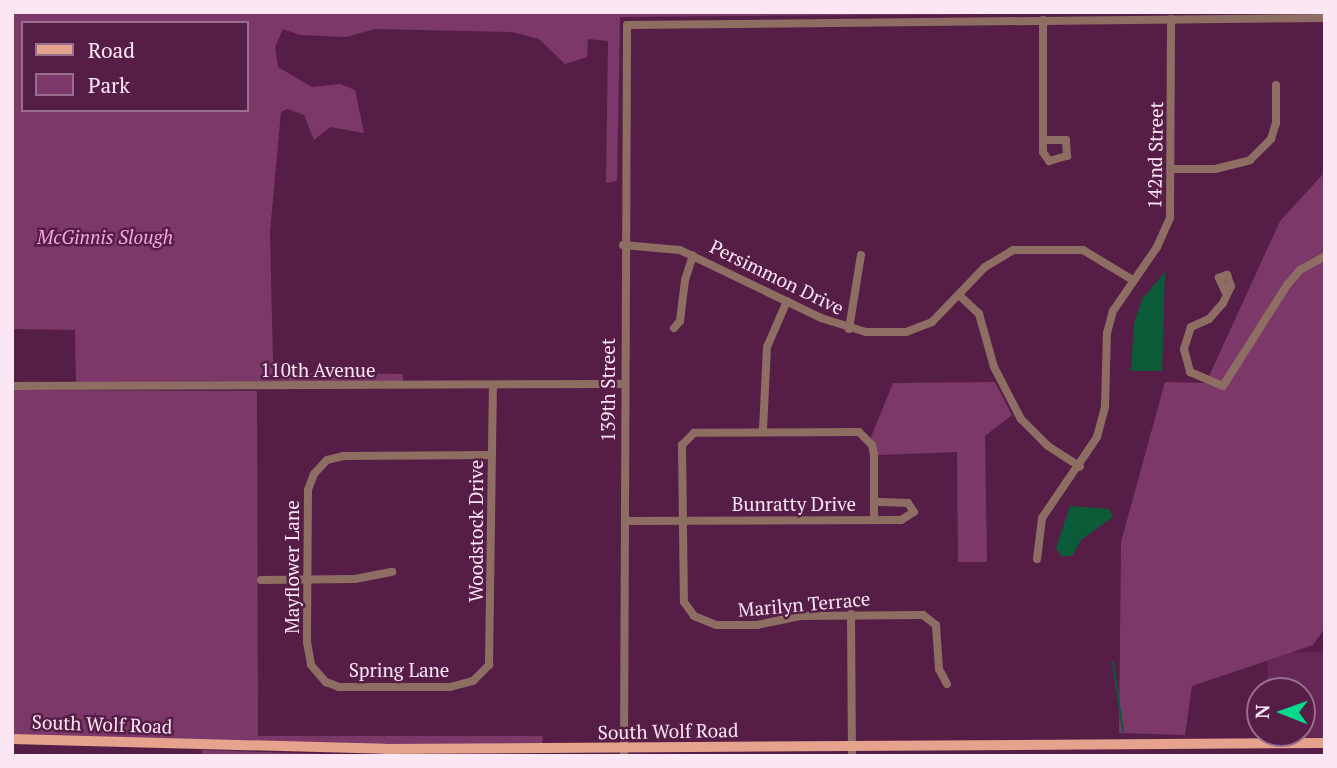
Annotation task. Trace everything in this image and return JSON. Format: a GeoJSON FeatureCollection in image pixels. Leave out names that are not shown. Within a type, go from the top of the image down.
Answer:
{"type":"FeatureCollection","features":[{"type":"Feature","properties":{"kind":"main road","name":"South Wolf Road"},"geometry":{"type":"LineString","coordinates":[[12,738],[292,748],[624,753],[1325,743]]}},
{"type":"Feature","properties":{"kind":"street"},"geometry":{"type":"LineString","coordinates":[[1043,139],[1043,20],[1171,19],[1223,15],[1325,18]]}},
{"type":"Feature","properties":{"kind":"street","name":"142nd Street"},"geometry":{"type":"LineString","coordinates":[[1037,559],[1042,518],[1094,445],[1105,407],[1110,321],[1131,279],[1164,233],[1171,209],[1171,19]]}},
{"type":"Feature","properties":{"kind":"street","name":"139th Street"},"geometry":{"type":"LineString","coordinates":[[624,753],[623,245],[626,25],[1043,20]]}},
{"type":"Feature","properties":{"kind":"street"},"geometry":{"type":"LineString","coordinates":[[1172,169],[1225,167],[1250,160],[1271,139],[1276,123],[1276,85]]}},
{"type":"Feature","properties":{"kind":"street","name":"Persimmon Drive"},"geometry":{"type":"LineString","coordinates":[[623,245],[661,246],[694,255],[849,329],[886,333],[920,328],[945,314],[997,258],[1032,247],[1083,250],[1131,279]]}},
{"type":"Feature","properties":{"kind":"street"},"geometry":{"type":"LineString","coordinates":[[674,328],[680,321],[685,280],[694,255]]}},
{"type":"Feature","properties":{"kind":"street"},"geometry":{"type":"LineString","coordinates":[[849,329],[861,255]]}},
{"type":"Feature","properties":{"kind":"street"},"geometry":{"type":"LineString","coordinates":[[1226,293],[1217,311],[1191,327],[1184,349],[1189,372],[1223,386],[1287,285],[1300,270],[1325,256]]}},
{"type":"Feature","properties":{"kind":"street"},"geometry":{"type":"LineString","coordinates":[[960,296],[979,313],[998,376],[1021,419],[1048,446],[1080,467]]}},
{"type":"Feature","properties":{"kind":"street"},"geometry":{"type":"LineString","coordinates":[[763,429],[766,346],[787,301]]}},
{"type":"Feature","properties":{"kind":"street","name":"110th Avenue"},"geometry":{"type":"LineString","coordinates":[[12,386],[623,384]]}},
{"type":"Feature","properties":{"kind":"street","name":"Woodstock Drive"},"geometry":{"type":"LineString","coordinates":[[482,674],[492,652],[493,386]]}},
{"type":"Feature","properties":{"kind":"street"},"geometry":{"type":"LineString","coordinates":[[682,521],[682,445],[687,437],[704,429],[851,429],[867,437],[874,455],[874,520]]}},
{"type":"Feature","properties":{"kind":"street","name":"Mayflower Lane"},"geometry":{"type":"LineString","coordinates":[[317,674],[308,654],[308,490],[327,460],[344,456],[491,455]]}},
{"type":"Feature","properties":{"kind":"street","name":"Bunratty Drive"},"geometry":{"type":"LineString","coordinates":[[625,521],[908,519],[914,512],[908,503],[875,502]]}},
{"type":"Feature","properties":{"kind":"street","name":"Marilyn Terrace"},"geometry":{"type":"LineString","coordinates":[[682,521],[683,596],[690,611],[705,623],[757,625],[800,616],[914,613],[931,619],[938,632],[939,669],[947,684]]}},
{"type":"Feature","properties":{"kind":"street"},"geometry":{"type":"LineString","coordinates":[[261,580],[309,580],[392,572]]}},
{"type":"Feature","properties":{"kind":"street"},"geometry":{"type":"LineString","coordinates":[[851,614],[852,751]]}},
{"type":"Feature","properties":{"kind":"street","name":"Spring Lane"},"geometry":{"type":"LineString","coordinates":[[317,674],[339,687],[450,687],[482,674]]}},
{"type":"Feature","properties":{"kind":"shaded area"},"geometry":{"type":"Polygon","coordinates":[[[1165,272],[1162,371],[1131,371],[1134,323],[1142,299],[1165,272]]]}},
{"type":"Feature","properties":{"kind":"shaded area"},"geometry":{"type":"Polygon","coordinates":[[[1070,506],[1110,509],[1113,517],[1081,540],[1072,556],[1061,556],[1056,548],[1070,506]]]}},
{"type":"Feature","properties":{"kind":"shaded area"},"geometry":{"type":"Polygon","coordinates":[[[1267,652],[1325,652],[1325,741],[1316,741],[1316,677],[1268,677],[1267,652]]]}},
{"type":"Feature","properties":{"kind":"green space","name":"McGinnis Slough"},"geometry":{"type":"Polygon","coordinates":[[[12,12],[997,12],[620,17],[617,181],[606,183],[608,41],[588,39],[587,57],[565,64],[539,39],[512,32],[375,29],[346,37],[300,35],[283,29],[275,47],[278,67],[312,87],[340,84],[355,90],[364,133],[330,127],[314,140],[304,115],[287,109],[281,112],[270,232],[273,361],[293,373],[403,374],[403,381],[76,382],[75,330],[12,329],[12,12]]]}},
{"type":"Feature","properties":{"kind":"green space"},"geometry":{"type":"Polygon","coordinates":[[[1325,172],[1325,628],[1313,645],[1192,686],[1185,735],[1119,733],[1121,542],[1165,382],[1206,383],[1280,221],[1325,172]]]}},
{"type":"Feature","properties":{"kind":"green space"},"geometry":{"type":"Polygon","coordinates":[[[995,382],[1012,415],[985,436],[987,562],[958,562],[957,452],[878,455],[871,437],[893,383],[995,382]]]}},
{"type":"Feature","properties":{"kind":"green space"},"geometry":{"type":"Polygon","coordinates":[[[12,390],[257,391],[258,736],[543,736],[542,743],[410,745],[12,735],[12,390]]]}},
{"type":"Feature","properties":{"kind":"green space"},"geometry":{"type":"Polygon","coordinates":[[[202,750],[358,755],[382,756],[202,756],[202,750]]]}},
{"type":"Feature","properties":{"kind":"waterway"},"geometry":{"type":"LineString","coordinates":[[1113,662],[1123,731]]}}]}
